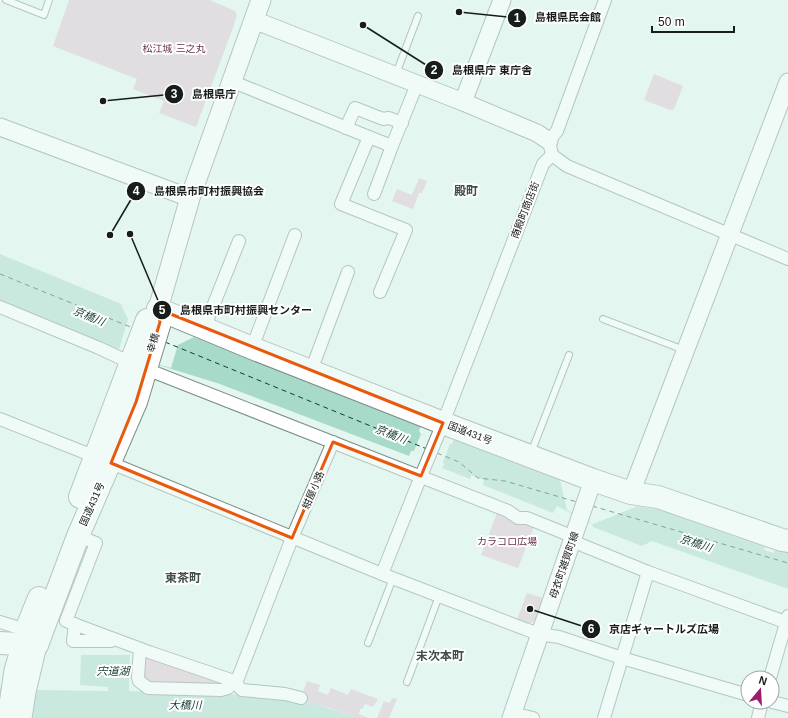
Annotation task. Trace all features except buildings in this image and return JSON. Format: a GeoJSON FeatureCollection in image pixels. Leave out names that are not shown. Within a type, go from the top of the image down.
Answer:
{"type":"FeatureCollection","features":[{"type":"Feature","properties":{"kind":"highway","name":"国道431号"},"geometry":{"type":"LineString","coordinates":[[155,316],[204,329],[311,371],[440,430],[530,456],[592,484],[631,493],[658,497],[788,541]]}},
{"type":"Feature","properties":{"kind":"highway","name":"幸橋"},"geometry":{"type":"LineString","coordinates":[[139,363],[155,316]]}},
{"type":"Feature","properties":{"kind":"highway","name":"国道431号"},"geometry":{"type":"LineString","coordinates":[[28,640],[78,536],[103,460],[139,363]]}},
{"type":"Feature","properties":{"kind":"highway","name":"国道431号"},"geometry":{"type":"LineString","coordinates":[[28,640],[103,460]]}},
{"type":"Feature","properties":{"kind":"highway"},"geometry":{"type":"LineString","coordinates":[[0,629],[28,640]]}},
{"type":"Feature","properties":{"kind":"highway"},"geometry":{"type":"LineString","coordinates":[[0,643],[28,640]]}},
{"type":"Feature","properties":{"kind":"main road"},"geometry":{"type":"LineString","coordinates":[[155,316],[190,198],[257,6]]}},
{"type":"Feature","properties":{"kind":"main road"},"geometry":{"type":"LineString","coordinates":[[8,718],[18,691],[28,640]]}},
{"type":"Feature","properties":{"kind":"main road"},"geometry":{"type":"LineString","coordinates":[[18,691],[22,718]]}},
{"type":"Feature","properties":{"kind":"street"},"geometry":{"type":"LineString","coordinates":[[463,102],[502,0]]}},
{"type":"Feature","properties":{"kind":"street","name":"南殿町商店街"},"geometry":{"type":"LineString","coordinates":[[388,576],[421,476],[557,131],[605,0]]}},
{"type":"Feature","properties":{"kind":"street"},"geometry":{"type":"LineString","coordinates":[[257,6],[395,76],[463,102],[537,133],[568,166],[788,259]]}},
{"type":"Feature","properties":{"kind":"street"},"geometry":{"type":"LineString","coordinates":[[231,80],[392,146]]}},
{"type":"Feature","properties":{"kind":"street"},"geometry":{"type":"LineString","coordinates":[[631,493],[788,82]]}},
{"type":"Feature","properties":{"kind":"street"},"geometry":{"type":"LineString","coordinates":[[374,194],[417,84]]}},
{"type":"Feature","properties":{"kind":"street"},"geometry":{"type":"LineString","coordinates":[[346,128],[355,108],[383,120],[389,118],[402,123]]}},
{"type":"Feature","properties":{"kind":"street"},"geometry":{"type":"LineString","coordinates":[[0,127],[190,198]]}},
{"type":"Feature","properties":{"kind":"street"},"geometry":{"type":"LineString","coordinates":[[369,137],[341,204],[406,230],[380,292]]}},
{"type":"Feature","properties":{"kind":"street"},"geometry":{"type":"LineString","coordinates":[[252,348],[295,235]]}},
{"type":"Feature","properties":{"kind":"street"},"geometry":{"type":"LineString","coordinates":[[204,329],[239,241]]}},
{"type":"Feature","properties":{"kind":"street"},"geometry":{"type":"LineString","coordinates":[[311,371],[348,272]]}},
{"type":"Feature","properties":{"kind":"street"},"geometry":{"type":"LineString","coordinates":[[0,307],[508,511],[518,518],[527,518],[575,534],[648,572],[787,620],[772,670]]}},
{"type":"Feature","properties":{"kind":"street"},"geometry":{"type":"LineString","coordinates":[[0,419],[292,538],[539,634],[559,637],[622,658],[740,693]]}},
{"type":"Feature","properties":{"kind":"street","name":"紺屋小路"},"geometry":{"type":"LineString","coordinates":[[235,680],[238,678],[292,538],[333,442]]}},
{"type":"Feature","properties":{"kind":"street","name":"母衣町雑賀町線"},"geometry":{"type":"LineString","coordinates":[[512,715],[592,484]]}},
{"type":"Feature","properties":{"kind":"street"},"geometry":{"type":"LineString","coordinates":[[78,536],[96,543],[66,621],[140,649],[231,680],[235,680]]}},
{"type":"Feature","properties":{"kind":"street"},"geometry":{"type":"LineString","coordinates":[[604,718],[648,572]]}},
{"type":"Feature","properties":{"kind":"street"},"geometry":{"type":"LineString","coordinates":[[0,622],[28,640]]}},
{"type":"Feature","properties":{"kind":"street"},"geometry":{"type":"LineString","coordinates":[[140,649],[138,677],[139,681],[148,688],[221,690],[228,688],[235,680]]}},
{"type":"Feature","properties":{"kind":"street"},"geometry":{"type":"LineString","coordinates":[[235,680],[238,687],[242,690],[285,694],[300,698]]}},
{"type":"Feature","properties":{"kind":"street"},"geometry":{"type":"LineString","coordinates":[[512,715],[532,718]]}},
{"type":"Feature","properties":{"kind":"lane"},"geometry":{"type":"LineString","coordinates":[[6,0],[44,15],[49,0]]}},
{"type":"Feature","properties":{"kind":"lane"},"geometry":{"type":"LineString","coordinates":[[395,76],[418,16]]}},
{"type":"Feature","properties":{"kind":"lane"},"geometry":{"type":"LineString","coordinates":[[603,319],[685,350]]}},
{"type":"Feature","properties":{"kind":"lane"},"geometry":{"type":"LineString","coordinates":[[530,456],[569,355]]}},
{"type":"Feature","properties":{"kind":"lane"},"geometry":{"type":"LineString","coordinates":[[368,643],[388,576]]}},
{"type":"Feature","properties":{"kind":"lane"},"geometry":{"type":"LineString","coordinates":[[407,682],[440,596]]}},
{"type":"Feature","properties":{"kind":"highlighted area"},"geometry":{"type":"Polygon","coordinates":[[[158,309],[443,423],[421,476],[333,442],[292,538],[111,463],[136,402],[160,322],[158,309]]]}},
{"type":"Feature","properties":{"kind":"green space","name":"松江城 三之丸"},"geometry":{"type":"Polygon","coordinates":[[[69,0],[210,0],[235,11],[237,15],[234,25],[196,127],[159,113],[164,101],[133,89],[137,79],[53,46],[69,0]]]}},
{"type":"Feature","properties":{"kind":"green space"},"geometry":{"type":"Polygon","coordinates":[[[654,74],[683,86],[674,109],[670,110],[644,100],[654,74]]]}},
{"type":"Feature","properties":{"kind":"green space"},"geometry":{"type":"Polygon","coordinates":[[[419,178],[427,181],[422,193],[419,193],[413,209],[392,201],[397,189],[412,195],[419,178]]]}},
{"type":"Feature","properties":{"kind":"green space","name":"カラコロ広場"},"geometry":{"type":"Polygon","coordinates":[[[497,513],[514,522],[520,524],[525,523],[534,527],[518,568],[481,555],[497,513]]]}},
{"type":"Feature","properties":{"kind":"green space"},"geometry":{"type":"Polygon","coordinates":[[[527,593],[543,598],[535,621],[527,625],[516,622],[527,593]]]}},
{"type":"Feature","properties":{"kind":"green space"},"geometry":{"type":"Polygon","coordinates":[[[145,655],[221,680],[223,685],[149,683],[145,681],[141,668],[145,655]]]}},
{"type":"Feature","properties":{"kind":"green space"},"geometry":{"type":"Polygon","coordinates":[[[307,681],[320,685],[318,691],[328,695],[331,688],[348,695],[351,689],[378,699],[373,707],[365,704],[362,709],[360,709],[359,714],[368,718],[359,718],[300,700],[307,681]]]}},
{"type":"Feature","properties":{"kind":"green space"},"geometry":{"type":"Polygon","coordinates":[[[392,698],[397,699],[389,718],[377,718],[384,701],[390,703],[392,698]]]}},
{"type":"Feature","properties":{"kind":"water","name":"京橋川"},"geometry":{"type":"Polygon","coordinates":[[[0,254],[136,310],[142,318],[421,426],[419,431],[421,434],[450,444],[452,444],[454,438],[560,480],[640,507],[657,509],[765,547],[764,550],[774,553],[776,547],[788,551],[788,589],[652,541],[642,546],[593,527],[592,524],[557,506],[553,513],[483,485],[484,480],[471,475],[470,479],[442,468],[444,464],[443,462],[414,451],[411,451],[409,456],[217,383],[139,359],[64,326],[0,301],[0,254]]]}},
{"type":"Feature","properties":{"kind":"water","name":"宍道湖"},"geometry":{"type":"Polygon","coordinates":[[[81,655],[130,655],[129,691],[257,695],[312,703],[359,718],[0,718],[0,687],[39,690],[108,691],[108,687],[80,685],[81,655]]]}},
{"type":"Feature","properties":{"kind":"pier"},"geometry":{"type":"Polygon","coordinates":[[[121,304],[136,310],[142,318],[194,337],[178,345],[171,368],[139,359],[119,350],[128,319],[121,304]]]}},
{"type":"Feature","properties":{"kind":"pier"},"geometry":{"type":"Polygon","coordinates":[[[421,434],[450,444],[443,462],[414,451],[421,434]]]}},
{"type":"Feature","properties":{"kind":"pier"},"geometry":{"type":"Polygon","coordinates":[[[560,480],[638,506],[593,524],[567,510],[560,480]]]}},
{"type":"Feature","properties":{"kind":"ferry route"},"geometry":{"type":"LineString","coordinates":[[0,274],[133,328]]}},
{"type":"Feature","properties":{"kind":"ferry route"},"geometry":{"type":"LineString","coordinates":[[165,342],[427,449]]}},
{"type":"Feature","properties":{"kind":"ferry route"},"geometry":{"type":"LineString","coordinates":[[437,453],[459,462],[478,478],[505,481],[577,502]]}},
{"type":"Feature","properties":{"kind":"ferry route"},"geometry":{"type":"LineString","coordinates":[[592,506],[788,563]]}},
{"type":"Feature","properties":{"kind":"place","name":"島根県民会館"},"geometry":{"type":"Point","coordinates":[459,12]}},
{"type":"Feature","properties":{"kind":"place","name":"島根県庁 東庁舎"},"geometry":{"type":"Point","coordinates":[363,25]}},
{"type":"Feature","properties":{"kind":"place","name":"島根県庁"},"geometry":{"type":"Point","coordinates":[103,101]}},
{"type":"Feature","properties":{"kind":"place","name":"島根県市町村振興センター"},"geometry":{"type":"Point","coordinates":[130,234]}},
{"type":"Feature","properties":{"kind":"place","name":"島根県市町村振興協会"},"geometry":{"type":"Point","coordinates":[110,235]}},
{"type":"Feature","properties":{"kind":"place","name":"京店ギャートルズ広場"},"geometry":{"type":"Point","coordinates":[530,609]}},
{"type":"Feature","properties":{"kind":"district","name":"殿町"},"geometry":{"type":"Point","coordinates":[466,191]}},
{"type":"Feature","properties":{"kind":"district","name":"東茶町"},"geometry":{"type":"Point","coordinates":[183,578]}},
{"type":"Feature","properties":{"kind":"district","name":"末次本町"},"geometry":{"type":"Point","coordinates":[440,656]}},
{"type":"Feature","properties":{"kind":"water label","name":"大橋川"},"geometry":{"type":"Point","coordinates":[185,705]}}]}
